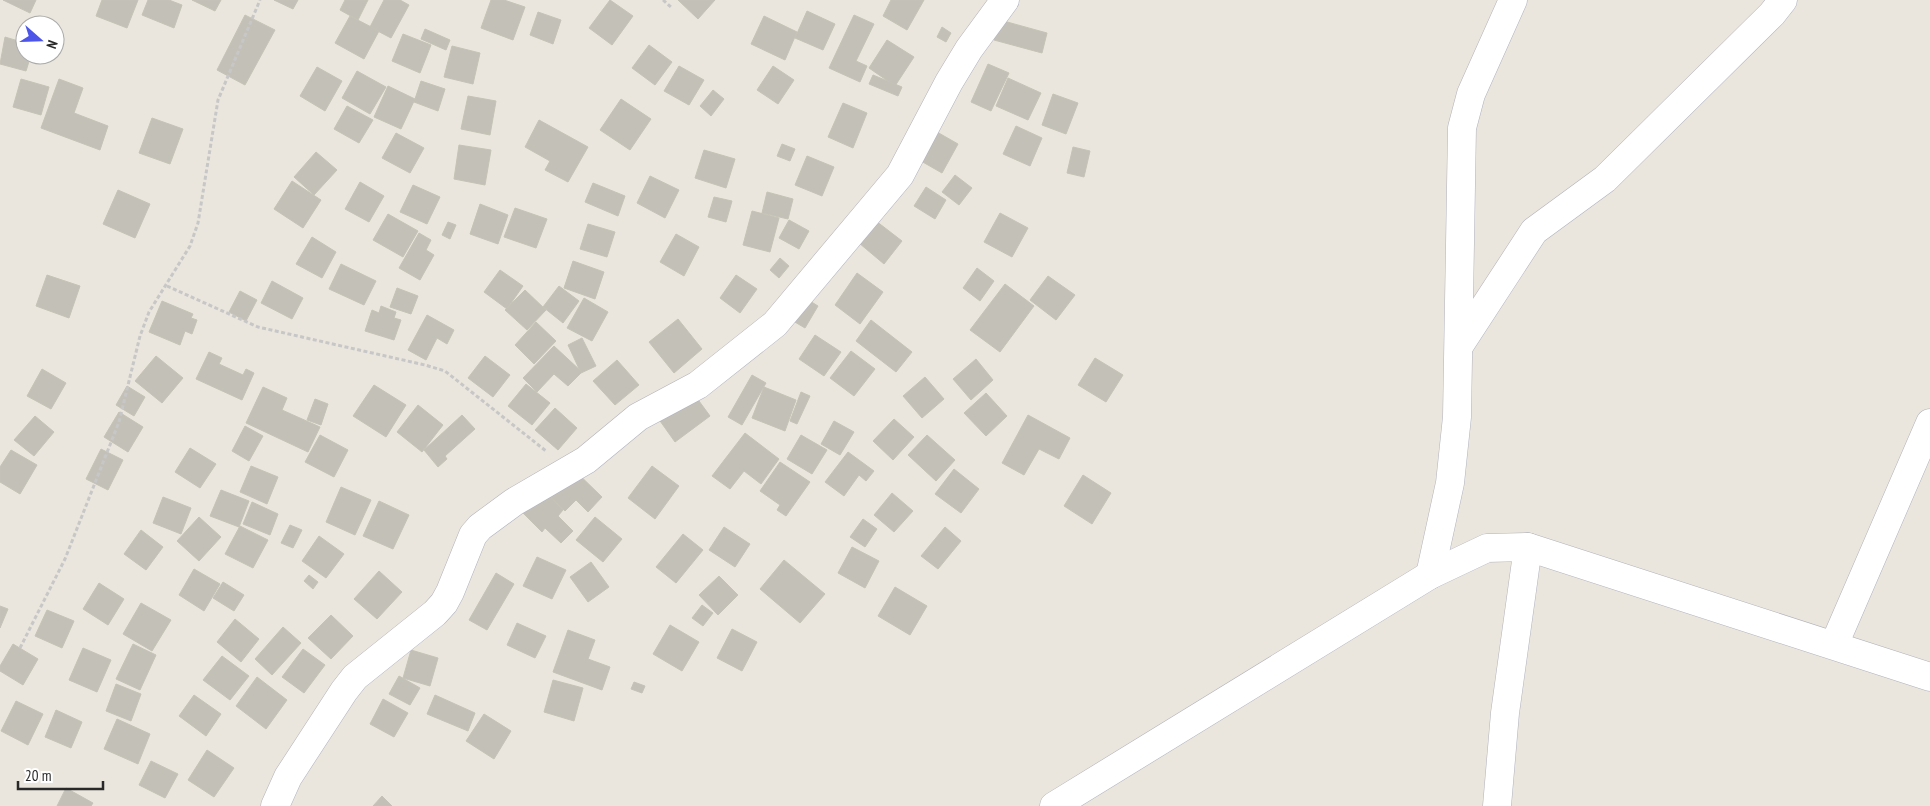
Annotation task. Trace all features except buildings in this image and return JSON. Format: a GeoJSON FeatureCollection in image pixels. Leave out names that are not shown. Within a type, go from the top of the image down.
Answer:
{"type":"FeatureCollection","features":[{"type":"Feature","properties":{"kind":"street"},"geometry":{"type":"LineString","coordinates":[[275,806],[288,777],[355,677],[435,613],[444,603],[473,536],[480,527],[514,502],[586,460],[638,417],[698,385],[775,324],[900,175],[949,82],[969,49],[1005,0]]}},
{"type":"Feature","properties":{"kind":"street"},"geometry":{"type":"LineString","coordinates":[[1430,575],[1450,483],[1457,417],[1462,128],[1470,94],[1513,0]]}},
{"type":"Feature","properties":{"kind":"street"},"geometry":{"type":"LineString","coordinates":[[1459,346],[1534,231],[1606,179],[1772,14],[1783,0]]}},
{"type":"Feature","properties":{"kind":"street"},"geometry":{"type":"LineString","coordinates":[[1834,645],[1930,423]]}},
{"type":"Feature","properties":{"kind":"street"},"geometry":{"type":"LineString","coordinates":[[1497,806],[1505,713],[1528,547]]}},
{"type":"Feature","properties":{"kind":"street"},"geometry":{"type":"LineString","coordinates":[[1054,806],[1430,575],[1487,548],[1528,547],[1834,645],[1930,678]]}},
{"type":"Feature","properties":{"kind":"path"},"geometry":{"type":"LineString","coordinates":[[20,648],[65,559],[119,422],[140,336],[149,312],[167,286],[190,246],[198,224],[218,100],[260,0]]}},
{"type":"Feature","properties":{"kind":"path"},"geometry":{"type":"LineString","coordinates":[[662,0],[672,8]]}},
{"type":"Feature","properties":{"kind":"path"},"geometry":{"type":"LineString","coordinates":[[167,286],[258,326],[426,365],[445,372],[570,470]]}}]}
